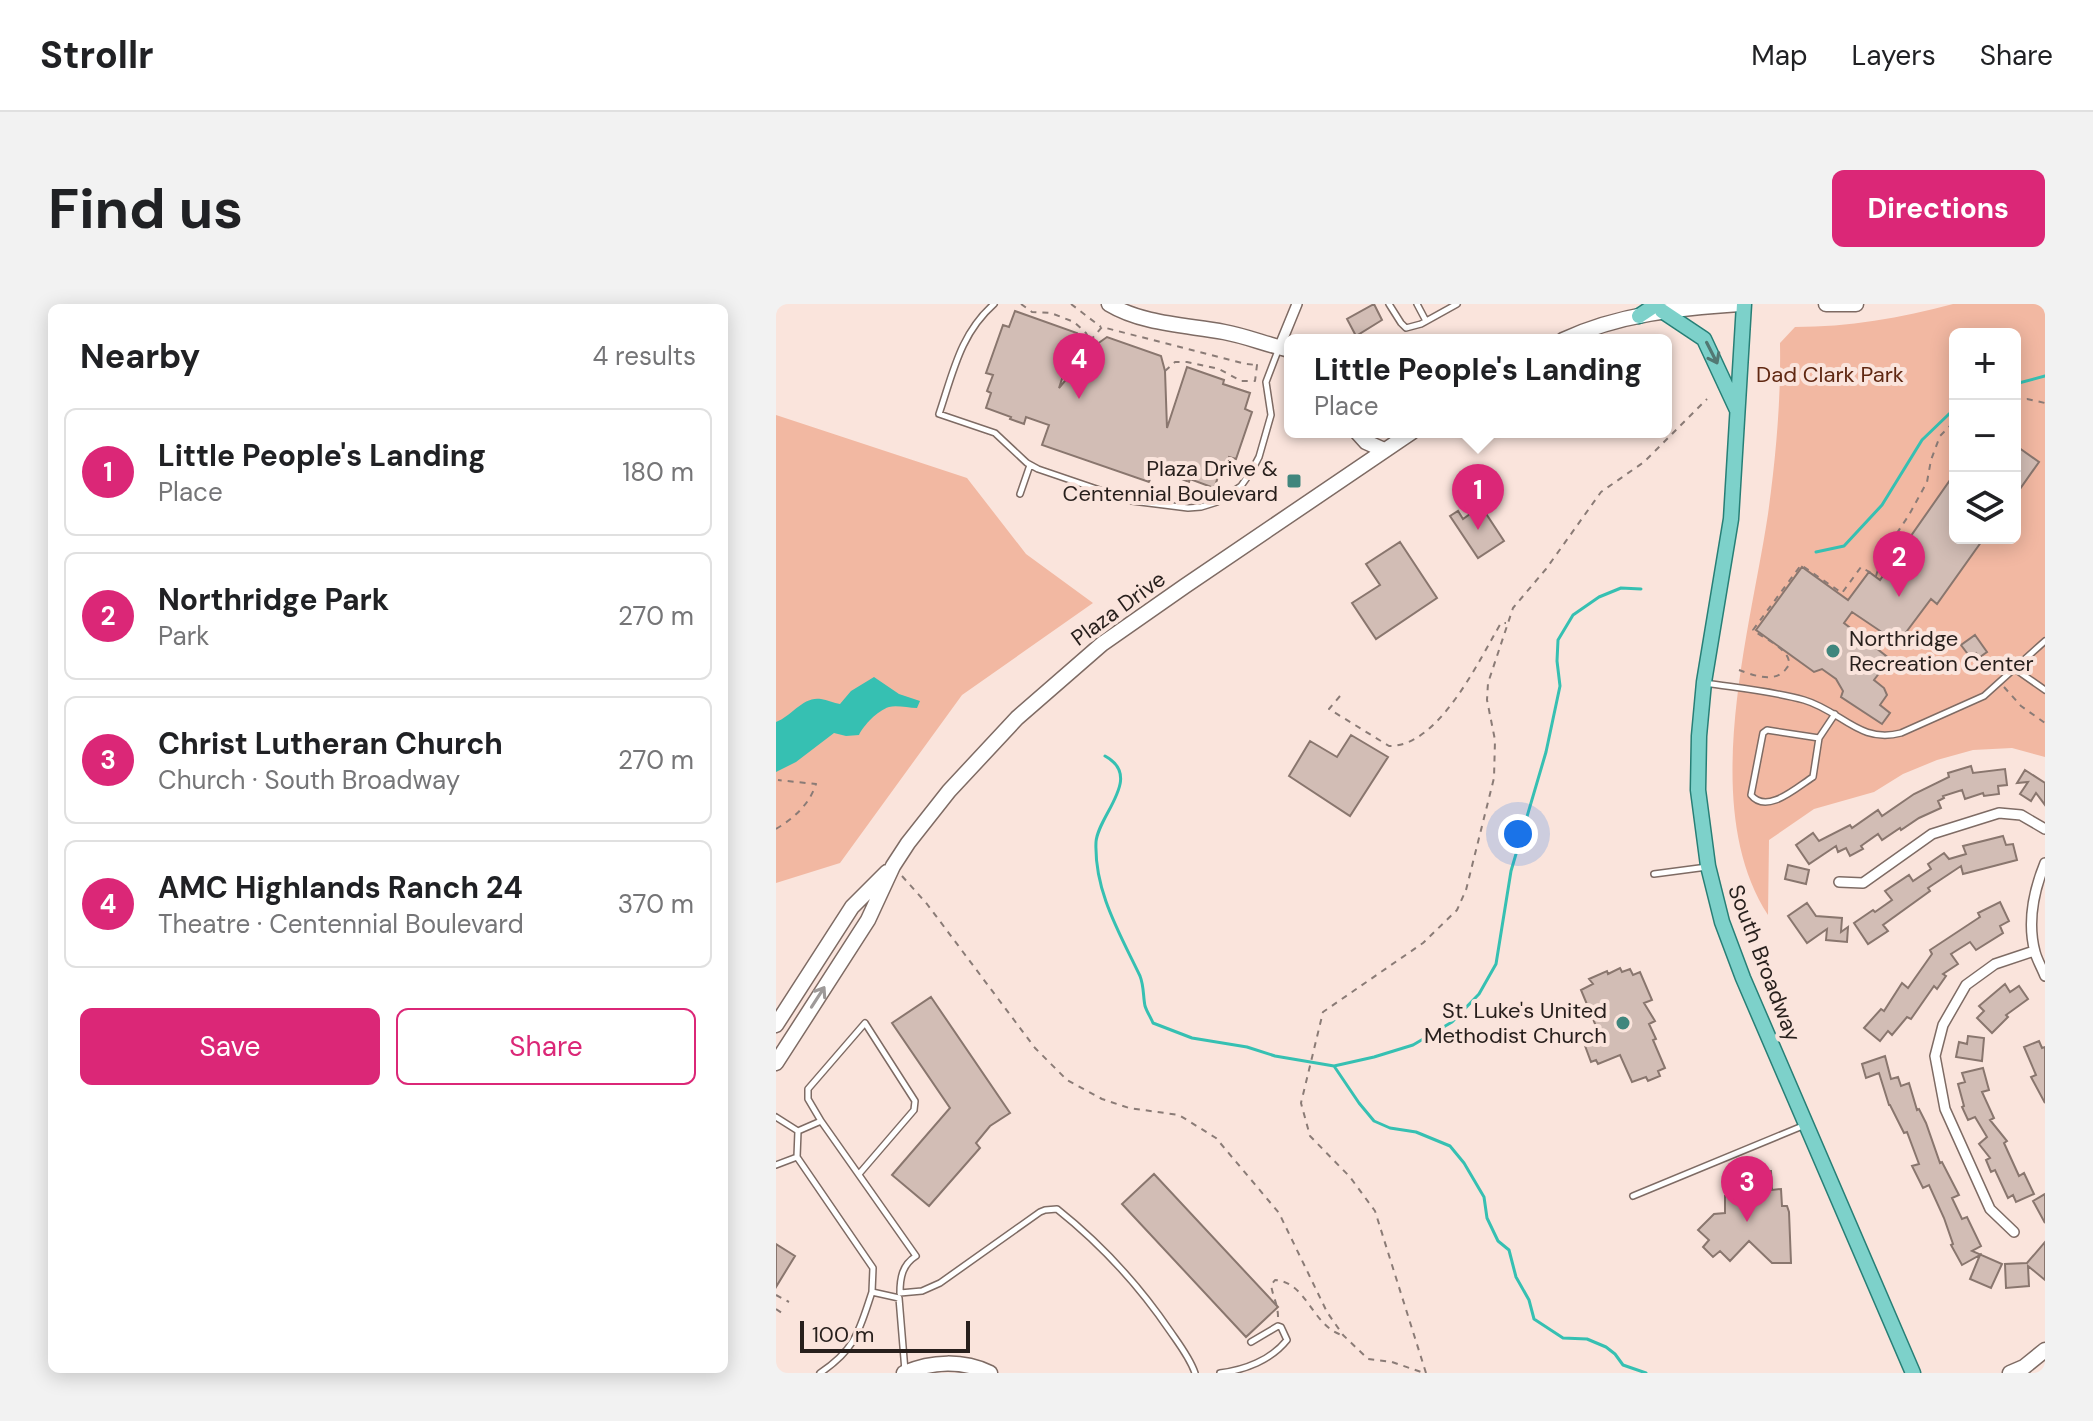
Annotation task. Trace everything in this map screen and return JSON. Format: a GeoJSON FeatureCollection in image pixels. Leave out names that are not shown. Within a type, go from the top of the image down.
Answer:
{"type":"FeatureCollection","features":[{"type":"Feature","properties":{"kind":"main road","name":"South Broadway"},"geometry":{"type":"LineString","coordinates":[[1742,304],[1739,414],[1731,519],[1704,682],[1699,736],[1698,790],[1708,866],[1722,922],[1738,964],[1913,1373]]}},
{"type":"Feature","properties":{"kind":"main road"},"geometry":{"type":"LineString","coordinates":[[1659,308],[1704,339],[1739,414]]}},
{"type":"Feature","properties":{"kind":"street"},"geometry":{"type":"LineString","coordinates":[[1109,304],[1121,311],[1155,321],[1228,333],[1284,349]]}},
{"type":"Feature","properties":{"kind":"street"},"geometry":{"type":"LineString","coordinates":[[1288,334],[1297,304]]}},
{"type":"Feature","properties":{"kind":"street"},"geometry":{"type":"LineString","coordinates":[[1577,334],[1659,308],[1742,304]]}},
{"type":"Feature","properties":{"kind":"street"},"geometry":{"type":"LineString","coordinates":[[1826,304],[1856,304]]}},
{"type":"Feature","properties":{"kind":"street"},"geometry":{"type":"LineString","coordinates":[[1362,438],[1384,450]]}},
{"type":"Feature","properties":{"kind":"street"},"geometry":{"type":"LineString","coordinates":[[1380,438],[1384,450]]}},
{"type":"Feature","properties":{"kind":"street","name":"Plaza Drive"},"geometry":{"type":"LineString","coordinates":[[776,1063],[868,920],[893,866],[908,843],[969,769],[1017,718],[1102,644],[1403,438]]}},
{"type":"Feature","properties":{"kind":"street"},"geometry":{"type":"LineString","coordinates":[[1839,882],[1863,883],[1932,834],[1999,813],[2021,815],[2045,829]]}},
{"type":"Feature","properties":{"kind":"street"},"geometry":{"type":"LineString","coordinates":[[2045,863],[2036,886],[2032,915],[2034,951],[2045,976]]}},
{"type":"Feature","properties":{"kind":"street","name":"Plaza Drive"},"geometry":{"type":"LineString","coordinates":[[776,1039],[785,1025],[780,1020],[852,907],[893,866]]}},
{"type":"Feature","properties":{"kind":"street"},"geometry":{"type":"LineString","coordinates":[[2014,1232],[1990,1209],[1983,1194],[1945,1109],[1935,1056],[1943,1025],[1966,985],[1995,964],[2034,951]]}},
{"type":"Feature","properties":{"kind":"street"},"geometry":{"type":"LineString","coordinates":[[2010,1373],[2024,1367],[2045,1350]]}},
{"type":"Feature","properties":{"kind":"street"},"geometry":{"type":"LineString","coordinates":[[905,1373],[944,1363],[977,1367],[990,1373]]}},
{"type":"Feature","properties":{"kind":"lane"},"geometry":{"type":"LineString","coordinates":[[994,304],[964,340],[939,414],[995,433],[1030,465],[1132,501],[1201,507],[1217,502],[1241,486],[1259,457],[1271,415],[1266,382],[1284,349]]}},
{"type":"Feature","properties":{"kind":"lane"},"geometry":{"type":"LineString","coordinates":[[1389,304],[1406,328],[1457,304]]}},
{"type":"Feature","properties":{"kind":"lane"},"geometry":{"type":"LineString","coordinates":[[1417,304],[1426,321]]}},
{"type":"Feature","properties":{"kind":"lane"},"geometry":{"type":"LineString","coordinates":[[1020,494],[1030,465]]}},
{"type":"Feature","properties":{"kind":"lane"},"geometry":{"type":"LineString","coordinates":[[1704,682],[1807,701],[1869,735],[1887,737],[1976,701],[2045,641]]}},
{"type":"Feature","properties":{"kind":"lane"},"geometry":{"type":"LineString","coordinates":[[2015,669],[2045,690]]}},
{"type":"Feature","properties":{"kind":"lane"},"geometry":{"type":"LineString","coordinates":[[1819,738],[1767,730],[1763,733],[1751,795],[1771,803],[1813,777],[1819,738],[1835,714]]}},
{"type":"Feature","properties":{"kind":"lane"},"geometry":{"type":"LineString","coordinates":[[1654,874],[1708,866]]}},
{"type":"Feature","properties":{"kind":"lane"},"geometry":{"type":"LineString","coordinates":[[859,1174],[915,1106],[915,1101],[865,1023],[808,1089],[808,1099],[821,1121],[916,1256],[904,1267],[900,1281],[905,1373]]}},
{"type":"Feature","properties":{"kind":"lane"},"geometry":{"type":"LineString","coordinates":[[776,1117],[798,1131]]}},
{"type":"Feature","properties":{"kind":"lane"},"geometry":{"type":"LineString","coordinates":[[798,1131],[821,1121]]}},
{"type":"Feature","properties":{"kind":"lane"},"geometry":{"type":"LineString","coordinates":[[1633,1196],[1806,1124]]}},
{"type":"Feature","properties":{"kind":"lane"},"geometry":{"type":"LineString","coordinates":[[798,1131],[797,1157],[873,1268],[872,1292],[856,1339],[838,1361],[820,1373]]}},
{"type":"Feature","properties":{"kind":"lane"},"geometry":{"type":"LineString","coordinates":[[776,1165],[797,1157]]}},
{"type":"Feature","properties":{"kind":"lane"},"geometry":{"type":"LineString","coordinates":[[872,1292],[900,1296],[940,1283],[1040,1212],[1057,1209],[1090,1236],[1150,1302],[1195,1373]]}},
{"type":"Feature","properties":{"kind":"lane"},"geometry":{"type":"LineString","coordinates":[[1220,1373],[1250,1367],[1279,1349],[1287,1340],[1278,1326],[1251,1342]]}},
{"type":"Feature","properties":{"kind":"path"},"geometry":{"type":"LineString","coordinates":[[1021,304],[1032,312],[1051,313],[1074,322],[1086,333],[1093,347]]}},
{"type":"Feature","properties":{"kind":"path"},"geometry":{"type":"LineString","coordinates":[[1047,304],[1051,313]]}},
{"type":"Feature","properties":{"kind":"path"},"geometry":{"type":"LineString","coordinates":[[1071,304],[1102,327],[1257,365],[1270,372]]}},
{"type":"Feature","properties":{"kind":"path"},"geometry":{"type":"LineString","coordinates":[[1090,341],[1102,327]]}},
{"type":"Feature","properties":{"kind":"path"},"geometry":{"type":"LineString","coordinates":[[1165,371],[1175,362],[1187,362],[1219,369],[1241,381],[1255,381],[1257,365]]}},
{"type":"Feature","properties":{"kind":"path"},"geometry":{"type":"LineString","coordinates":[[1672,434],[1707,399]]}},
{"type":"Feature","properties":{"kind":"path"},"geometry":{"type":"LineString","coordinates":[[2021,400],[2045,403]]}},
{"type":"Feature","properties":{"kind":"path"},"geometry":{"type":"LineString","coordinates":[[1739,670],[1773,678],[1787,668],[1787,655],[1753,630],[1801,565],[1842,593],[1861,567],[1876,576],[1883,554],[1927,482],[1940,436],[1949,427]]}},
{"type":"Feature","properties":{"kind":"path"},"geometry":{"type":"LineString","coordinates":[[1425,1373],[1375,1211],[1350,1177],[1310,1136],[1301,1103],[1312,1051],[1323,1012],[1423,943],[1457,910],[1466,890],[1494,778],[1495,740],[1487,700],[1488,683],[1513,608],[1546,569],[1601,492],[1644,462],[1668,438]]}},
{"type":"Feature","properties":{"kind":"path"},"geometry":{"type":"LineString","coordinates":[[1340,696],[1329,709],[1389,746],[1399,746],[1427,732],[1457,698],[1501,623],[1507,622]]}},
{"type":"Feature","properties":{"kind":"path"},"geometry":{"type":"LineString","coordinates":[[2000,682],[2021,706],[2045,723]]}},
{"type":"Feature","properties":{"kind":"path"},"geometry":{"type":"LineString","coordinates":[[776,829],[791,820],[811,797],[816,784],[778,780]]}},
{"type":"Feature","properties":{"kind":"path"},"geometry":{"type":"LineString","coordinates":[[893,866],[927,904],[1035,1048],[1067,1080],[1102,1099],[1129,1108],[1179,1115],[1216,1138],[1279,1213],[1327,1312],[1343,1335],[1368,1359],[1392,1362],[1425,1373]]}},
{"type":"Feature","properties":{"kind":"path"},"geometry":{"type":"LineString","coordinates":[[1278,1326],[1278,1305],[1271,1285],[1275,1280],[1294,1286],[1323,1324],[1343,1335]]}},
{"type":"Feature","properties":{"kind":"path"},"geometry":{"type":"LineString","coordinates":[[776,1295],[789,1302]]}},
{"type":"Feature","properties":{"kind":"path"},"geometry":{"type":"LineString","coordinates":[[776,1309],[782,1313]]}},
{"type":"Feature","properties":{"kind":"green space","name":"Dad Clark Park"},"geometry":{"type":"Polygon","coordinates":[[[1953,304],[2045,304],[2045,757],[2012,748],[1973,750],[1903,774],[1874,792],[1814,809],[1769,840],[1768,915],[1747,871],[1736,823],[1732,772],[1742,665],[1773,471],[1779,407],[1780,343],[1795,327],[1894,317],[1953,304]]]}},
{"type":"Feature","properties":{"kind":"green space"},"geometry":{"type":"Polygon","coordinates":[[[776,415],[967,478],[1026,554],[1093,603],[962,695],[840,863],[776,883],[776,415]]]}},
{"type":"Feature","properties":{"kind":"water"},"geometry":{"type":"Polygon","coordinates":[[[874,677],[899,694],[920,701],[917,708],[895,706],[884,709],[871,719],[859,735],[834,733],[796,762],[776,772],[776,722],[809,700],[821,699],[840,704],[851,691],[874,677]]]}},
{"type":"Feature","properties":{"kind":"building"},"geometry":{"type":"Polygon","coordinates":[[[1374,304],[1382,320],[1355,334],[1347,319],[1374,304]]]}},
{"type":"Feature","properties":{"kind":"building"},"geometry":{"type":"Polygon","coordinates":[[[1015,311],[1077,333],[1059,388],[1093,347],[1107,337],[1161,356],[1165,371],[1167,428],[1187,367],[1250,393],[1245,409],[1252,412],[1236,459],[1229,457],[1224,474],[1220,472],[1214,488],[1174,476],[1177,469],[1156,462],[1149,482],[1042,445],[1049,425],[1026,417],[1024,424],[986,408],[991,393],[987,391],[993,375],[986,373],[1003,325],[1009,327],[1015,311]]]}},
{"type":"Feature","properties":{"kind":"building"},"geometry":{"type":"Polygon","coordinates":[[[2021,449],[2039,462],[2021,488],[2021,449]]]}},
{"type":"Feature","properties":{"kind":"building","name":"Northridge Recreation Center"},"geometry":{"type":"Polygon","coordinates":[[[1949,482],[1949,544],[1980,544],[1937,604],[1931,599],[1898,643],[1852,612],[1844,623],[1890,659],[1874,680],[1887,695],[1880,705],[1890,713],[1882,724],[1841,697],[1843,691],[1836,679],[1822,669],[1814,672],[1756,630],[1802,567],[1848,600],[1869,572],[1880,580],[1949,482]]]}},
{"type":"Feature","properties":{"kind":"building"},"geometry":{"type":"Polygon","coordinates":[[[1481,506],[1504,541],[1478,558],[1450,516],[1458,511],[1463,519],[1481,506]]]}},
{"type":"Feature","properties":{"kind":"building"},"geometry":{"type":"Polygon","coordinates":[[[1400,542],[1437,598],[1376,639],[1352,603],[1380,585],[1366,564],[1400,542]]]}},
{"type":"Feature","properties":{"kind":"building"},"geometry":{"type":"Polygon","coordinates":[[[1975,635],[1987,652],[1980,657],[1976,653],[1970,657],[1961,645],[1975,635]]]}},
{"type":"Feature","properties":{"kind":"building"},"geometry":{"type":"Polygon","coordinates":[[[1351,735],[1388,757],[1350,816],[1289,776],[1310,741],[1337,757],[1351,735]]]}},
{"type":"Feature","properties":{"kind":"building"},"geometry":{"type":"Polygon","coordinates":[[[1971,766],[1973,773],[2005,769],[2007,785],[1998,786],[1999,794],[1984,796],[1983,793],[1965,799],[1962,790],[1943,796],[1938,801],[1941,808],[1882,840],[1878,834],[1861,846],[1863,849],[1850,856],[1846,848],[1838,852],[1836,846],[1809,864],[1796,845],[1813,833],[1819,841],[1850,825],[1852,828],[1878,810],[1882,816],[1914,794],[1949,777],[1948,773],[1971,766]]]}},
{"type":"Feature","properties":{"kind":"building"},"geometry":{"type":"Polygon","coordinates":[[[2025,770],[2045,783],[2045,805],[2036,793],[2031,801],[2020,794],[2028,782],[2017,783],[2025,770]]]}},
{"type":"Feature","properties":{"kind":"building"},"geometry":{"type":"Polygon","coordinates":[[[2003,836],[2006,845],[2013,844],[2017,860],[1963,874],[1961,866],[1883,925],[1888,931],[1868,944],[1854,923],[1892,900],[1885,891],[1909,875],[1913,881],[1931,869],[1928,864],[1944,853],[1949,859],[1966,854],[1963,846],[2003,836]]]}},
{"type":"Feature","properties":{"kind":"building"},"geometry":{"type":"Polygon","coordinates":[[[1788,865],[1809,870],[1806,884],[1785,879],[1788,865]]]}},
{"type":"Feature","properties":{"kind":"building"},"geometry":{"type":"Polygon","coordinates":[[[2000,902],[2009,921],[2000,926],[2003,933],[1976,950],[1970,942],[1951,954],[1958,964],[1943,974],[1946,976],[1937,989],[1934,986],[1911,1019],[1907,1017],[1892,1035],[1888,1031],[1880,1041],[1864,1028],[1881,1009],[1884,1011],[1902,983],[1908,988],[1932,954],[1930,950],[1980,917],[1978,913],[2000,902]]]}},
{"type":"Feature","properties":{"kind":"building"},"geometry":{"type":"Polygon","coordinates":[[[1807,903],[1816,916],[1842,918],[1841,932],[1848,927],[1847,942],[1826,940],[1827,929],[1807,943],[1788,916],[1807,903]]]}},
{"type":"Feature","properties":{"kind":"building","name":"St. Luke's United Methodist Church"},"geometry":{"type":"Polygon","coordinates":[[[1620,968],[1622,972],[1630,969],[1633,975],[1640,972],[1652,1000],[1644,1003],[1655,1021],[1649,1024],[1665,1068],[1658,1071],[1660,1076],[1648,1081],[1646,1077],[1632,1082],[1620,1055],[1598,1064],[1596,1060],[1591,1062],[1584,1043],[1588,1041],[1586,1037],[1598,1031],[1581,990],[1593,984],[1589,979],[1620,968]]]}},
{"type":"Feature","properties":{"kind":"building"},"geometry":{"type":"Polygon","coordinates":[[[2005,984],[2010,992],[2019,986],[2028,999],[2006,1015],[2008,1017],[1992,1033],[1977,1018],[1984,1011],[1979,1006],[2005,984]]]}},
{"type":"Feature","properties":{"kind":"building"},"geometry":{"type":"Polygon","coordinates":[[[931,997],[1010,1113],[990,1126],[976,1143],[980,1148],[929,1206],[892,1175],[950,1108],[892,1023],[931,997]]]}},
{"type":"Feature","properties":{"kind":"building"},"geometry":{"type":"Polygon","coordinates":[[[1968,1036],[1984,1038],[1982,1061],[1956,1057],[1959,1042],[1967,1044],[1968,1036]]]}},
{"type":"Feature","properties":{"kind":"building"},"geometry":{"type":"Polygon","coordinates":[[[2039,1041],[2042,1048],[2045,1047],[2045,1103],[2031,1077],[2036,1075],[2024,1047],[2039,1041]]]}},
{"type":"Feature","properties":{"kind":"building"},"geometry":{"type":"Polygon","coordinates":[[[1885,1056],[1891,1079],[1898,1077],[1901,1086],[1909,1083],[1940,1163],[1959,1195],[1952,1198],[1962,1219],[1967,1217],[1981,1246],[1972,1251],[2002,1264],[1991,1288],[1970,1279],[1980,1255],[1962,1265],[1951,1245],[1944,1218],[1929,1185],[1923,1188],[1912,1166],[1919,1164],[1907,1132],[1904,1133],[1889,1105],[1879,1073],[1866,1078],[1862,1064],[1885,1056]]]}},
{"type":"Feature","properties":{"kind":"building"},"geometry":{"type":"Polygon","coordinates":[[[1983,1068],[1989,1090],[1982,1092],[1994,1118],[1990,1120],[2007,1141],[2004,1143],[2019,1176],[2024,1173],[2034,1194],[2016,1202],[2013,1195],[2008,1198],[1995,1170],[1991,1172],[1986,1160],[1990,1158],[1979,1144],[1987,1137],[1975,1117],[1968,1120],[1962,1107],[1958,1084],[1965,1082],[1962,1073],[1983,1068]]]}},
{"type":"Feature","properties":{"kind":"building"},"geometry":{"type":"Polygon","coordinates":[[[1771,1171],[1772,1190],[1781,1189],[1782,1206],[1787,1206],[1789,1212],[1791,1263],[1772,1263],[1749,1241],[1730,1261],[1720,1251],[1713,1257],[1703,1247],[1709,1240],[1698,1230],[1714,1214],[1725,1213],[1725,1196],[1744,1196],[1743,1172],[1771,1171]]]}},
{"type":"Feature","properties":{"kind":"building"},"geometry":{"type":"Polygon","coordinates":[[[1154,1174],[1278,1307],[1246,1337],[1122,1204],[1154,1174]]]}},
{"type":"Feature","properties":{"kind":"building"},"geometry":{"type":"Polygon","coordinates":[[[2045,1194],[2045,1223],[2033,1201],[2045,1194]]]}},
{"type":"Feature","properties":{"kind":"building"},"geometry":{"type":"Polygon","coordinates":[[[2045,1242],[2045,1280],[2028,1266],[2029,1286],[2006,1288],[2005,1264],[2027,1263],[2045,1242]]]}},
{"type":"Feature","properties":{"kind":"building"},"geometry":{"type":"Polygon","coordinates":[[[776,1244],[795,1256],[776,1287],[776,1244]]]}},
{"type":"Feature","properties":{"kind":"waterway"},"geometry":{"type":"LineString","coordinates":[[2021,382],[2045,376]]}},
{"type":"Feature","properties":{"kind":"waterway"},"geometry":{"type":"LineString","coordinates":[[1816,552],[1844,546],[1882,505],[1922,440],[1949,414]]}},
{"type":"Feature","properties":{"kind":"waterway"},"geometry":{"type":"LineString","coordinates":[[1334,1066],[1413,1045],[1452,1022],[1479,994],[1496,964],[1511,871],[1546,752],[1560,686],[1558,640],[1573,615],[1599,597],[1621,588],[1641,589]]}},
{"type":"Feature","properties":{"kind":"waterway"},"geometry":{"type":"LineString","coordinates":[[1105,756],[1116,765],[1120,785],[1096,842],[1099,878],[1110,912],[1140,976],[1145,1006],[1153,1023],[1192,1038],[1334,1066],[1374,1121],[1390,1128],[1416,1132],[1450,1146],[1484,1197],[1487,1218],[1498,1241],[1509,1250],[1516,1277],[1529,1300],[1534,1319],[1563,1338],[1587,1339],[1606,1347],[1623,1365],[1646,1373]]}},
{"type":"Feature","properties":{"kind":"place","name":"AMC Highlands Ranch 24"},"geometry":{"type":"Point","coordinates":[1079,399]}},
{"type":"Feature","properties":{"kind":"place","name":"Plaza Drive & Centennial Boulevard"},"geometry":{"type":"Point","coordinates":[1294,481]}},
{"type":"Feature","properties":{"kind":"place","name":"Little People's Landing"},"geometry":{"type":"Point","coordinates":[1478,530]}},
{"type":"Feature","properties":{"kind":"place","name":"Northridge Park"},"geometry":{"type":"Point","coordinates":[1899,597]}},
{"type":"Feature","properties":{"kind":"place","name":"Northridge Recreation Center"},"geometry":{"type":"Point","coordinates":[1833,651]}},
{"type":"Feature","properties":{"kind":"place","name":"St. Luke's United Methodist Church"},"geometry":{"type":"Point","coordinates":[1623,1023]}},
{"type":"Feature","properties":{"kind":"place","name":"Christ Lutheran Church"},"geometry":{"type":"Point","coordinates":[1747,1222]}}]}
